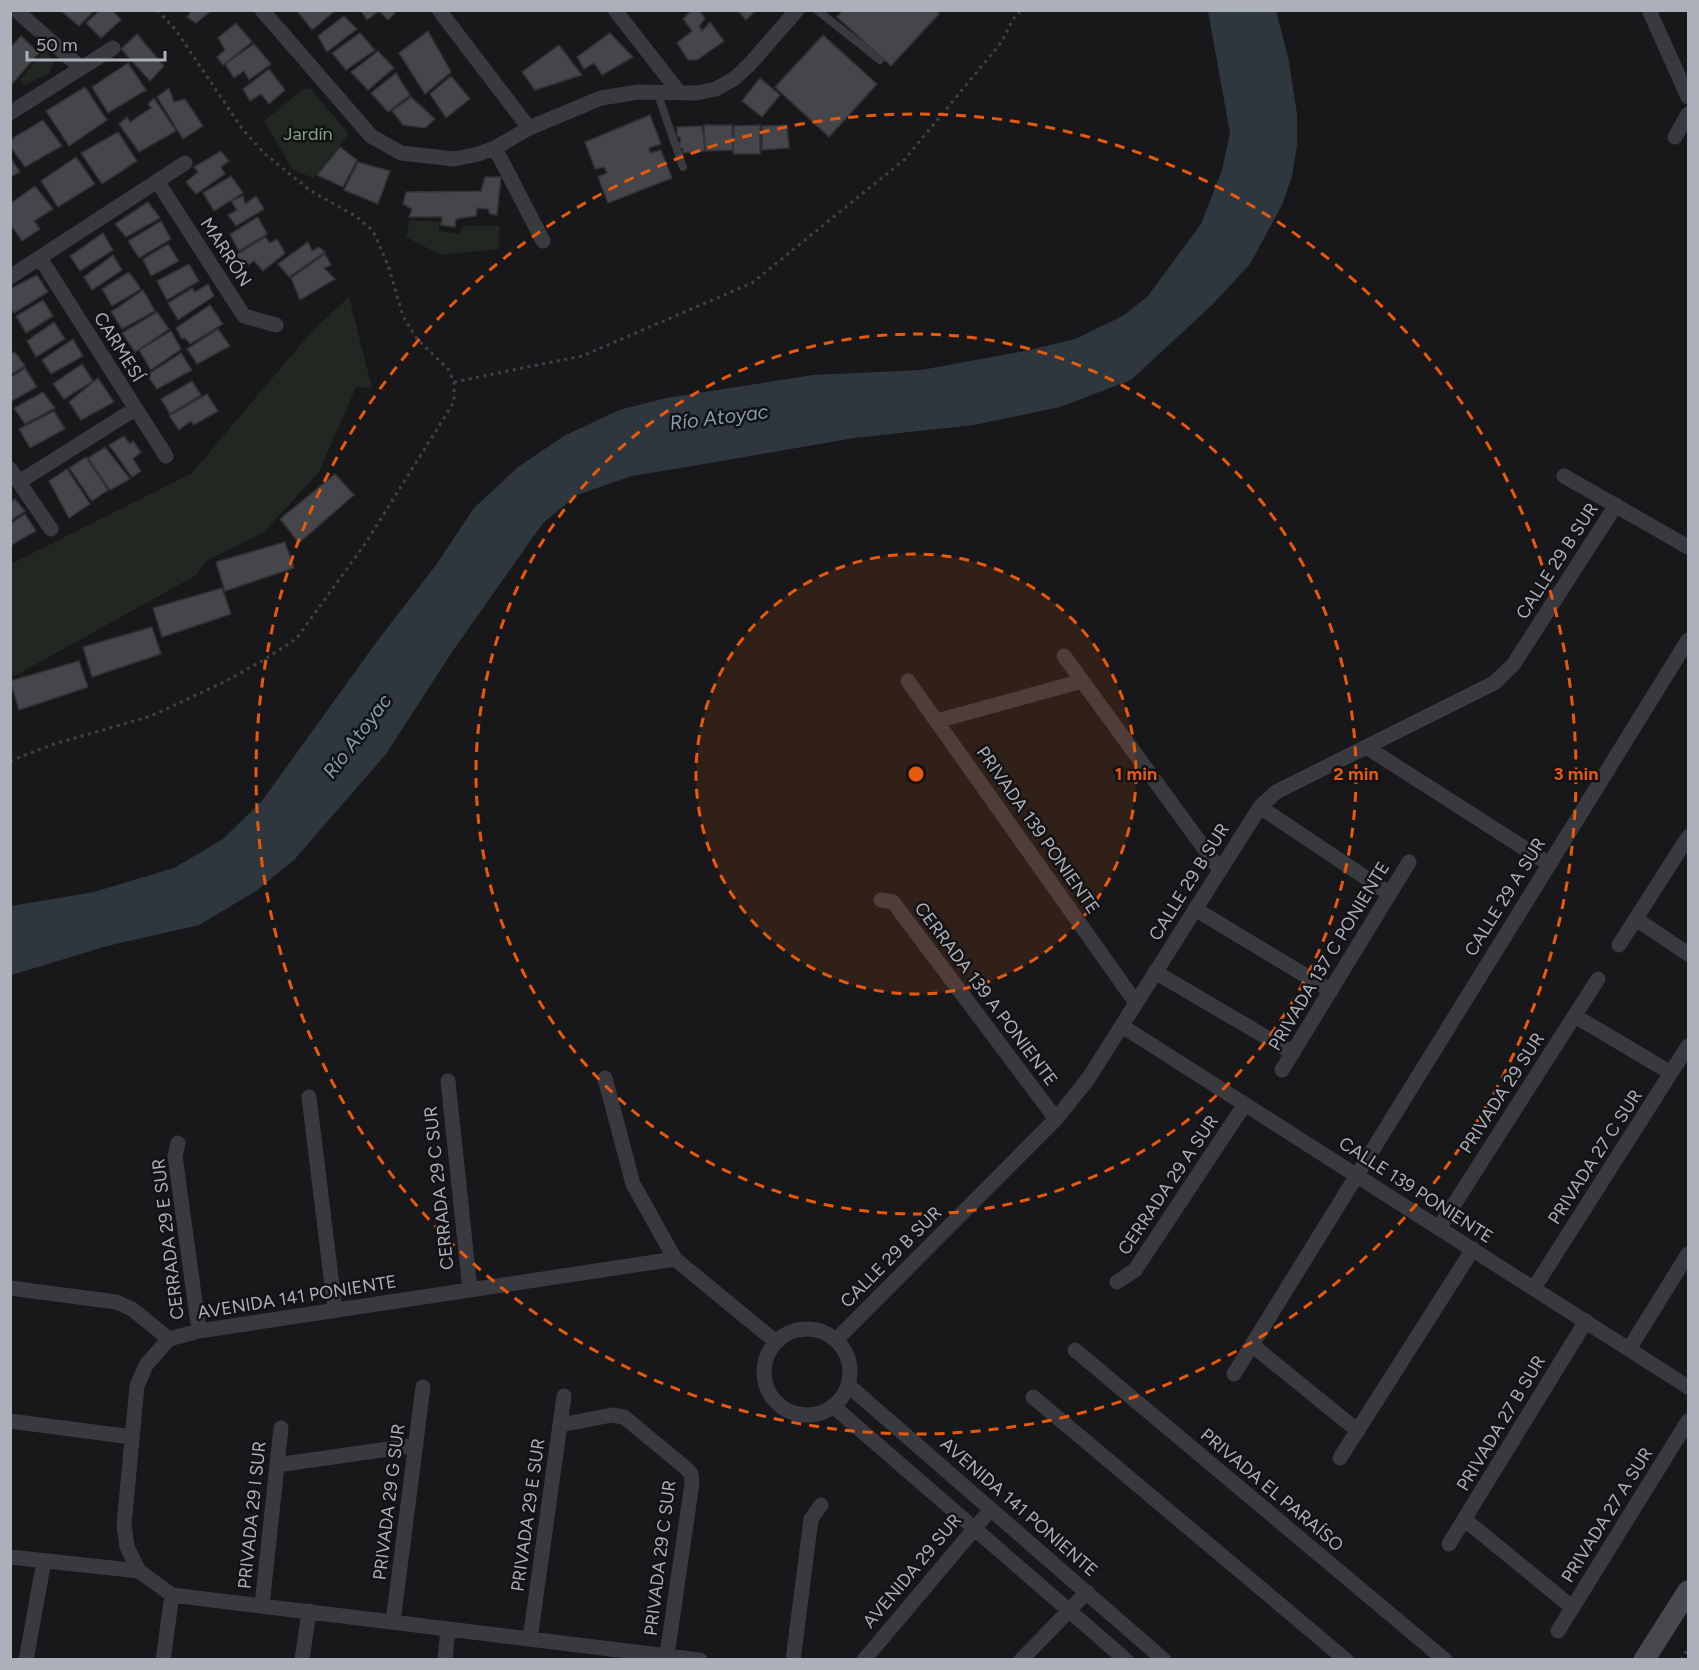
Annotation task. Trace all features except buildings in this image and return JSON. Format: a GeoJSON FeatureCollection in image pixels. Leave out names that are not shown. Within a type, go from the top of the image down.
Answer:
{"type":"FeatureCollection","features":[{"type":"Feature","properties":{"kind":"street"},"geometry":{"type":"LineString","coordinates":[[16,10],[81,68]]}},
{"type":"Feature","properties":{"kind":"street"},"geometry":{"type":"LineString","coordinates":[[262,10],[371,135],[401,153],[454,159],[495,148],[530,128],[601,98],[639,92],[696,93],[717,89],[735,78],[797,10]]}},
{"type":"Feature","properties":{"kind":"street"},"geometry":{"type":"LineString","coordinates":[[439,10],[530,128]]}},
{"type":"Feature","properties":{"kind":"street"},"geometry":{"type":"LineString","coordinates":[[615,10],[678,91]]}},
{"type":"Feature","properties":{"kind":"street"},"geometry":{"type":"LineString","coordinates":[[1649,10],[1689,97]]}},
{"type":"Feature","properties":{"kind":"street"},"geometry":{"type":"LineString","coordinates":[[10,113],[112,48]]}},
{"type":"Feature","properties":{"kind":"street"},"geometry":{"type":"LineString","coordinates":[[1674,137],[1689,114]]}},
{"type":"Feature","properties":{"kind":"street"},"geometry":{"type":"LineString","coordinates":[[495,148],[543,241]]}},
{"type":"Feature","properties":{"kind":"street"},"geometry":{"type":"LineString","coordinates":[[10,278],[185,163]]}},
{"type":"Feature","properties":{"kind":"street","name":"MARRÓN"},"geometry":{"type":"LineString","coordinates":[[157,182],[244,316],[276,325]]}},
{"type":"Feature","properties":{"kind":"street","name":"CARMESÍ"},"geometry":{"type":"LineString","coordinates":[[40,258],[166,456]]}},
{"type":"Feature","properties":{"kind":"street"},"geometry":{"type":"LineString","coordinates":[[51,529],[15,476],[135,408]]}},
{"type":"Feature","properties":{"kind":"street"},"geometry":{"type":"LineString","coordinates":[[1564,476],[1689,548]]}},
{"type":"Feature","properties":{"kind":"street","name":"CALLE 29 B SUR"},"geometry":{"type":"LineString","coordinates":[[836,1340],[1056,1119],[1088,1079],[1260,807],[1276,792],[1494,683],[1513,665],[1616,505]]}},
{"type":"Feature","properties":{"kind":"street","name":"CALLE 29 A SUR"},"geometry":{"type":"LineString","coordinates":[[1357,1175],[1689,640]]}},
{"type":"Feature","properties":{"kind":"street"},"geometry":{"type":"LineString","coordinates":[[1064,656],[1220,870]]}},
{"type":"Feature","properties":{"kind":"street","name":"PRIVADA 139 PONIENTE"},"geometry":{"type":"LineString","coordinates":[[908,681],[1136,1003]]}},
{"type":"Feature","properties":{"kind":"street"},"geometry":{"type":"LineString","coordinates":[[936,721],[1082,681]]}},
{"type":"Feature","properties":{"kind":"street"},"geometry":{"type":"LineString","coordinates":[[1368,748],[1549,864]]}},
{"type":"Feature","properties":{"kind":"street"},"geometry":{"type":"LineString","coordinates":[[1260,807],[1390,894]]}},
{"type":"Feature","properties":{"kind":"street"},"geometry":{"type":"LineString","coordinates":[[1620,945],[1689,837]]}},
{"type":"Feature","properties":{"kind":"street","name":"PRIVADA 137 C PONIENTE"},"geometry":{"type":"LineString","coordinates":[[1282,1070],[1409,862]]}},
{"type":"Feature","properties":{"kind":"street","name":"CERRADA 139 A PONIENTE"},"geometry":{"type":"LineString","coordinates":[[881,900],[893,902],[1056,1119]]}},
{"type":"Feature","properties":{"kind":"street"},"geometry":{"type":"LineString","coordinates":[[1195,909],[1330,991]]}},
{"type":"Feature","properties":{"kind":"street"},"geometry":{"type":"LineString","coordinates":[[1636,919],[1689,954]]}},
{"type":"Feature","properties":{"kind":"street"},"geometry":{"type":"LineString","coordinates":[[1155,972],[1293,1053]]}},
{"type":"Feature","properties":{"kind":"street","name":"PRIVADA 29 SUR"},"geometry":{"type":"LineString","coordinates":[[1439,1228],[1598,980]]}},
{"type":"Feature","properties":{"kind":"street"},"geometry":{"type":"LineString","coordinates":[[1575,1016],[1671,1073]]}},
{"type":"Feature","properties":{"kind":"street","name":"CALLE 139 PONIENTE"},"geometry":{"type":"LineString","coordinates":[[1122,1026],[1689,1387]]}},
{"type":"Feature","properties":{"kind":"street","name":"PRIVADA 27 C SUR"},"geometry":{"type":"LineString","coordinates":[[1533,1288],[1689,1046]]}},
{"type":"Feature","properties":{"kind":"street"},"geometry":{"type":"LineString","coordinates":[[605,1078],[633,1184],[675,1259],[776,1342]]}},
{"type":"Feature","properties":{"kind":"street","name":"CERRADA 29 C SUR"},"geometry":{"type":"LineString","coordinates":[[447,1081],[470,1290]]}},
{"type":"Feature","properties":{"kind":"street"},"geometry":{"type":"LineString","coordinates":[[309,1097],[335,1310]]}},
{"type":"Feature","properties":{"kind":"street","name":"CERRADA 29 A SUR"},"geometry":{"type":"LineString","coordinates":[[1117,1282],[1135,1270],[1245,1104]]}},
{"type":"Feature","properties":{"kind":"street","name":"CERRADA 29 E SUR"},"geometry":{"type":"LineString","coordinates":[[178,1143],[175,1156],[199,1331]]}},
{"type":"Feature","properties":{"kind":"street"},"geometry":{"type":"LineString","coordinates":[[1234,1374],[1357,1175]]}},
{"type":"Feature","properties":{"kind":"street"},"geometry":{"type":"LineString","coordinates":[[1340,1458],[1473,1249]]}},
{"type":"Feature","properties":{"kind":"street"},"geometry":{"type":"LineString","coordinates":[[1629,1349],[1689,1254]]}},
{"type":"Feature","properties":{"kind":"street","name":"AVENIDA 141 PONIENTE"},"geometry":{"type":"LineString","coordinates":[[169,1339],[199,1331],[675,1259]]}},
{"type":"Feature","properties":{"kind":"street"},"geometry":{"type":"LineString","coordinates":[[10,1288],[116,1302],[132,1309],[169,1339],[146,1365],[137,1386],[124,1526],[127,1547],[139,1571],[172,1594],[530,1639],[581,1652],[667,1655],[700,1659]]}},
{"type":"Feature","properties":{"kind":"street","name":"PRIVADA 27 B SUR"},"geometry":{"type":"LineString","coordinates":[[1449,1544],[1586,1321]]}},
{"type":"Feature","properties":{"kind":"street"},"geometry":{"type":"LineString","coordinates":[[812,1329],[825,1332],[836,1340],[846,1353],[850,1369],[848,1385],[842,1397],[822,1412],[809,1415],[785,1409],[768,1390],[764,1378],[768,1353],[776,1342],[792,1332],[812,1329]]}},
{"type":"Feature","properties":{"kind":"street"},"geometry":{"type":"LineString","coordinates":[[1252,1345],[1358,1431]]}},
{"type":"Feature","properties":{"kind":"street","name":"PRIVADA EL PARAÍSO"},"geometry":{"type":"LineString","coordinates":[[1075,1350],[1444,1659]]}},
{"type":"Feature","properties":{"kind":"street","name":"AVENIDA 141 PONIENTE"},"geometry":{"type":"LineString","coordinates":[[848,1385],[1164,1659]]}},
{"type":"Feature","properties":{"kind":"street","name":"PRIVADA 29 G SUR"},"geometry":{"type":"LineString","coordinates":[[393,1622],[423,1387]]}},
{"type":"Feature","properties":{"kind":"street","name":"PRIVADA 29 E SUR"},"geometry":{"type":"LineString","coordinates":[[530,1639],[564,1396]]}},
{"type":"Feature","properties":{"kind":"street"},"geometry":{"type":"LineString","coordinates":[[1033,1397],[1346,1659]]}},
{"type":"Feature","properties":{"kind":"street"},"geometry":{"type":"LineString","coordinates":[[833,1406],[1126,1659]]}},
{"type":"Feature","properties":{"kind":"street","name":"PRIVADA 29 C SUR"},"geometry":{"type":"LineString","coordinates":[[560,1425],[612,1415],[624,1417],[687,1468],[691,1474],[692,1483],[667,1655]]}},
{"type":"Feature","properties":{"kind":"street"},"geometry":{"type":"LineString","coordinates":[[10,1421],[132,1437]]}},
{"type":"Feature","properties":{"kind":"street","name":"PRIVADA 27 A SUR"},"geometry":{"type":"LineString","coordinates":[[1558,1631],[1689,1421]]}},
{"type":"Feature","properties":{"kind":"street","name":"PRIVADA 29 I SUR"},"geometry":{"type":"LineString","coordinates":[[262,1605],[281,1428]]}},
{"type":"Feature","properties":{"kind":"street"},"geometry":{"type":"LineString","coordinates":[[277,1465],[416,1445]]}},
{"type":"Feature","properties":{"kind":"street"},"geometry":{"type":"LineString","coordinates":[[793,1659],[811,1519],[821,1505]]}},
{"type":"Feature","properties":{"kind":"street","name":"AVENIDA 29 SUR"},"geometry":{"type":"LineString","coordinates":[[864,1659],[991,1509]]}},
{"type":"Feature","properties":{"kind":"street"},"geometry":{"type":"LineString","coordinates":[[1464,1519],[1573,1608]]}},
{"type":"Feature","properties":{"kind":"street"},"geometry":{"type":"LineString","coordinates":[[10,1557],[139,1571]]}},
{"type":"Feature","properties":{"kind":"street"},"geometry":{"type":"LineString","coordinates":[[26,1659],[44,1561]]}},
{"type":"Feature","properties":{"kind":"street"},"geometry":{"type":"LineString","coordinates":[[1644,1659],[1689,1591]]}},
{"type":"Feature","properties":{"kind":"street"},"geometry":{"type":"LineString","coordinates":[[1021,1659],[1087,1592]]}},
{"type":"Feature","properties":{"kind":"street"},"geometry":{"type":"LineString","coordinates":[[163,1659],[172,1594]]}},
{"type":"Feature","properties":{"kind":"street"},"geometry":{"type":"LineString","coordinates":[[302,1659],[309,1611]]}},
{"type":"Feature","properties":{"kind":"street"},"geometry":{"type":"LineString","coordinates":[[445,1659],[448,1629]]}},
{"type":"Feature","properties":{"kind":"lane"},"geometry":{"type":"LineString","coordinates":[[817,10],[880,60]]}},
{"type":"Feature","properties":{"kind":"lane"},"geometry":{"type":"LineString","coordinates":[[657,92],[683,167]]}},
{"type":"Feature","properties":{"kind":"path"},"geometry":{"type":"LineString","coordinates":[[10,761],[51,744],[151,716],[224,682],[296,639],[365,544],[454,402],[454,382],[448,369],[417,339],[403,316],[388,265],[373,231],[357,217],[311,191],[265,154],[243,130],[175,29],[157,10]]}},
{"type":"Feature","properties":{"kind":"path"},"geometry":{"type":"LineString","coordinates":[[454,382],[582,356],[752,282],[905,159],[1000,44],[1021,10]]}},
{"type":"Feature","properties":{"kind":"path"},"geometry":{"type":"LineString","coordinates":[[1682,1659],[1689,1649]]}},
{"type":"Feature","properties":{"kind":"green space"},"geometry":{"type":"Polygon","coordinates":[[[44,50],[48,51],[53,64],[49,73],[25,85],[20,80],[44,50]]]}},
{"type":"Feature","properties":{"kind":"green space","name":"Jardín"},"geometry":{"type":"Polygon","coordinates":[[[310,88],[349,134],[313,178],[293,170],[264,121],[302,90],[310,88]]]}},
{"type":"Feature","properties":{"kind":"green space"},"geometry":{"type":"Polygon","coordinates":[[[410,220],[439,222],[439,231],[460,234],[464,226],[499,226],[499,249],[441,255],[406,237],[410,220]]]}},
{"type":"Feature","properties":{"kind":"green space"},"geometry":{"type":"Polygon","coordinates":[[[349,297],[372,388],[356,387],[319,472],[264,532],[206,561],[195,576],[11,678],[11,564],[192,473],[313,330],[349,297]]]}},
{"type":"Feature","properties":{"kind":"water","name":"Río Atoyac"},"geometry":{"type":"Polygon","coordinates":[[[1208,11],[1276,11],[1288,57],[1297,114],[1297,145],[1292,176],[1282,205],[1250,264],[1212,305],[1131,380],[1060,407],[974,425],[854,438],[632,476],[577,495],[543,523],[452,652],[386,754],[294,860],[256,891],[199,925],[107,946],[11,975],[11,906],[94,892],[174,868],[223,839],[262,801],[378,640],[436,565],[474,508],[518,467],[564,436],[619,410],[666,398],[813,375],[921,370],[1025,351],[1075,339],[1123,316],[1148,296],[1201,224],[1222,170],[1230,133],[1208,11]]]}}]}
